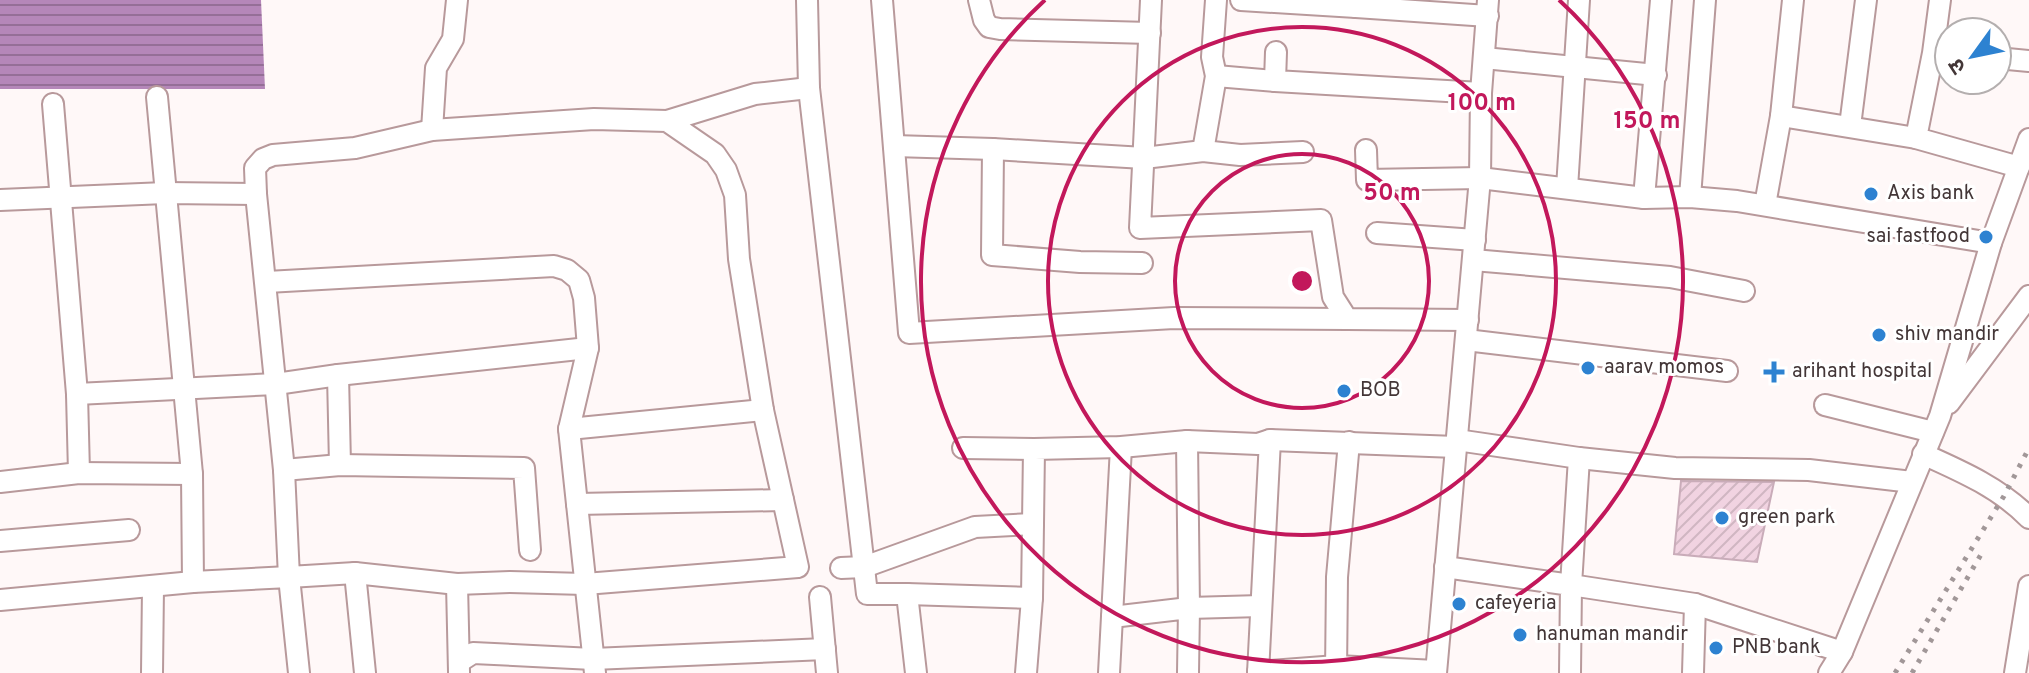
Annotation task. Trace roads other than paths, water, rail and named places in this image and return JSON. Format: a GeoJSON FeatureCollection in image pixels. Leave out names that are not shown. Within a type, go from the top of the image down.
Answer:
{"type":"FeatureCollection","features":[{"type":"Feature","properties":{"kind":"street"},"geometry":{"type":"LineString","coordinates":[[432,130],[436,68],[453,39],[457,0]]}},
{"type":"Feature","properties":{"kind":"street"},"geometry":{"type":"LineString","coordinates":[[807,0],[809,88],[867,594],[1032,598]]}},
{"type":"Feature","properties":{"kind":"street"},"geometry":{"type":"LineString","coordinates":[[882,0],[909,333],[1174,318],[1347,319],[1467,330],[1727,371]]}},
{"type":"Feature","properties":{"kind":"street"},"geometry":{"type":"LineString","coordinates":[[979,0],[989,27],[1150,33]]}},
{"type":"Feature","properties":{"kind":"street"},"geometry":{"type":"LineString","coordinates":[[1151,0],[1140,228],[1321,220],[1333,297],[1347,319]]}},
{"type":"Feature","properties":{"kind":"street"},"geometry":{"type":"LineString","coordinates":[[1203,151],[1216,76],[1212,57],[1216,0]]}},
{"type":"Feature","properties":{"kind":"street"},"geometry":{"type":"LineString","coordinates":[[1241,0],[1488,8],[1481,93],[1480,178],[1436,672],[1336,669],[1258,672],[1270,440]]}},
{"type":"Feature","properties":{"kind":"street"},"geometry":{"type":"LineString","coordinates":[[1567,188],[1579,0]]}},
{"type":"Feature","properties":{"kind":"street"},"geometry":{"type":"LineString","coordinates":[[1644,198],[1661,0]]}},
{"type":"Feature","properties":{"kind":"street"},"geometry":{"type":"LineString","coordinates":[[1690,197],[1705,0]]}},
{"type":"Feature","properties":{"kind":"street"},"geometry":{"type":"LineString","coordinates":[[1765,205],[1781,116],[1793,0]]}},
{"type":"Feature","properties":{"kind":"street"},"geometry":{"type":"LineString","coordinates":[[1850,126],[1866,0]]}},
{"type":"Feature","properties":{"kind":"street"},"geometry":{"type":"LineString","coordinates":[[1275,81],[1276,52]]}},
{"type":"Feature","properties":{"kind":"street"},"geometry":{"type":"LineString","coordinates":[[1484,58],[1656,75]]}},
{"type":"Feature","properties":{"kind":"street"},"geometry":{"type":"LineString","coordinates":[[1216,76],[1481,93]]}},
{"type":"Feature","properties":{"kind":"street"},"geometry":{"type":"LineString","coordinates":[[1916,138],[1933,81]]}},
{"type":"Feature","properties":{"kind":"street"},"geometry":{"type":"LineString","coordinates":[[299,673],[289,577],[284,470],[255,168],[263,159],[273,155],[355,148],[432,130],[594,119],[667,121],[755,94],[809,88]]}},
{"type":"Feature","properties":{"kind":"street"},"geometry":{"type":"LineString","coordinates":[[157,97],[192,474],[193,582]]}},
{"type":"Feature","properties":{"kind":"street"},"geometry":{"type":"LineString","coordinates":[[53,104],[77,394],[79,473]]}},
{"type":"Feature","properties":{"kind":"street"},"geometry":{"type":"LineString","coordinates":[[1781,116],[1916,138],[2019,167]]}},
{"type":"Feature","properties":{"kind":"street"},"geometry":{"type":"LineString","coordinates":[[0,600],[193,582],[355,573],[457,584],[585,584],[798,567],[763,410],[739,259],[735,195],[726,170],[715,154],[667,121]]}},
{"type":"Feature","properties":{"kind":"street"},"geometry":{"type":"LineString","coordinates":[[1829,673],[1842,652],[1936,424],[1991,243],[2029,139]]}},
{"type":"Feature","properties":{"kind":"street"},"geometry":{"type":"LineString","coordinates":[[894,146],[1144,158],[1203,151],[1240,155],[1303,152]]}},
{"type":"Feature","properties":{"kind":"street"},"geometry":{"type":"LineString","coordinates":[[993,149],[992,255],[1142,263]]}},
{"type":"Feature","properties":{"kind":"street"},"geometry":{"type":"LineString","coordinates":[[1366,150],[1367,180],[1480,178],[1644,198],[1690,197],[1765,205],[1991,243]]}},
{"type":"Feature","properties":{"kind":"street"},"geometry":{"type":"LineString","coordinates":[[0,200],[165,193],[256,194]]}},
{"type":"Feature","properties":{"kind":"street"},"geometry":{"type":"LineString","coordinates":[[1377,233],[1744,291]]}},
{"type":"Feature","properties":{"kind":"street"},"geometry":{"type":"LineString","coordinates":[[267,282],[554,266],[567,270],[579,280],[584,298],[588,348],[569,429],[594,666]]}},
{"type":"Feature","properties":{"kind":"street"},"geometry":{"type":"LineString","coordinates":[[1936,424],[2029,296]]}},
{"type":"Feature","properties":{"kind":"street"},"geometry":{"type":"LineString","coordinates":[[77,394],[276,384],[588,348]]}},
{"type":"Feature","properties":{"kind":"street"},"geometry":{"type":"LineString","coordinates":[[338,375],[340,465]]}},
{"type":"Feature","properties":{"kind":"street"},"geometry":{"type":"LineString","coordinates":[[1825,405],[1936,424]]}},
{"type":"Feature","properties":{"kind":"street"},"geometry":{"type":"LineString","coordinates":[[569,429],[763,410]]}},
{"type":"Feature","properties":{"kind":"street"},"geometry":{"type":"LineString","coordinates":[[963,448],[1121,447],[1187,441],[1258,444],[1270,440],[1456,443],[1675,468],[1809,470],[1912,482]]}},
{"type":"Feature","properties":{"kind":"street"},"geometry":{"type":"LineString","coordinates":[[1187,441],[1188,673]]}},
{"type":"Feature","properties":{"kind":"street"},"geometry":{"type":"LineString","coordinates":[[1336,669],[1337,577],[1349,442]]}},
{"type":"Feature","properties":{"kind":"street"},"geometry":{"type":"LineString","coordinates":[[1109,673],[1121,447]]}},
{"type":"Feature","properties":{"kind":"street"},"geometry":{"type":"LineString","coordinates":[[1026,673],[1032,598],[1034,449]]}},
{"type":"Feature","properties":{"kind":"street"},"geometry":{"type":"LineString","coordinates":[[1923,454],[2004,496],[2029,518]]}},
{"type":"Feature","properties":{"kind":"street"},"geometry":{"type":"LineString","coordinates":[[1570,673],[1571,585],[1579,458]]}},
{"type":"Feature","properties":{"kind":"street"},"geometry":{"type":"LineString","coordinates":[[284,470],[340,465],[524,468],[530,550]]}},
{"type":"Feature","properties":{"kind":"street"},"geometry":{"type":"LineString","coordinates":[[0,482],[79,473],[192,474]]}},
{"type":"Feature","properties":{"kind":"street"},"geometry":{"type":"LineString","coordinates":[[577,504],[783,500]]}},
{"type":"Feature","properties":{"kind":"street"},"geometry":{"type":"LineString","coordinates":[[841,568],[864,567],[975,527],[1033,524]]}},
{"type":"Feature","properties":{"kind":"street"},"geometry":{"type":"LineString","coordinates":[[0,541],[129,530]]}},
{"type":"Feature","properties":{"kind":"street"},"geometry":{"type":"LineString","coordinates":[[1445,567],[1695,604],[1842,652]]}},
{"type":"Feature","properties":{"kind":"street"},"geometry":{"type":"LineString","coordinates":[[355,573],[365,673]]}},
{"type":"Feature","properties":{"kind":"street"},"geometry":{"type":"LineString","coordinates":[[457,584],[459,667]]}},
{"type":"Feature","properties":{"kind":"street"},"geometry":{"type":"LineString","coordinates":[[2015,673],[2029,586]]}},
{"type":"Feature","properties":{"kind":"street"},"geometry":{"type":"LineString","coordinates":[[152,673],[153,587]]}},
{"type":"Feature","properties":{"kind":"street"},"geometry":{"type":"LineString","coordinates":[[907,594],[916,673]]}},
{"type":"Feature","properties":{"kind":"street"},"geometry":{"type":"LineString","coordinates":[[820,597],[827,673]]}},
{"type":"Feature","properties":{"kind":"street"},"geometry":{"type":"LineString","coordinates":[[1693,673],[1695,604]]}},
{"type":"Feature","properties":{"kind":"street"},"geometry":{"type":"LineString","coordinates":[[1112,617],[1189,608],[1261,606]]}},
{"type":"Feature","properties":{"kind":"street"},"geometry":{"type":"LineString","coordinates":[[459,667],[473,653],[594,666],[825,649]]}},
{"type":"Feature","properties":{"kind":"railway"},"geometry":{"type":"LineString","coordinates":[[1895,673],[2004,496],[2029,448]]}},
{"type":"Feature","properties":{"kind":"railway"},"geometry":{"type":"LineString","coordinates":[[1912,673],[1983,551]]}},
{"type":"Feature","properties":{"kind":"place","name":"Axis bank"},"geometry":{"type":"Point","coordinates":[1871,194]}},
{"type":"Feature","properties":{"kind":"place","name":"sai fastfood"},"geometry":{"type":"Point","coordinates":[1986,237]}},
{"type":"Feature","properties":{"kind":"place","name":"shiv mandir"},"geometry":{"type":"Point","coordinates":[1879,335]}},
{"type":"Feature","properties":{"kind":"place","name":"aarav momos"},"geometry":{"type":"Point","coordinates":[1588,368]}},
{"type":"Feature","properties":{"kind":"place","name":"arihant hospital"},"geometry":{"type":"Point","coordinates":[1774,372]}},
{"type":"Feature","properties":{"kind":"place","name":"BOB"},"geometry":{"type":"Point","coordinates":[1344,391]}},
{"type":"Feature","properties":{"kind":"place","name":"green park"},"geometry":{"type":"Point","coordinates":[1722,518]}},
{"type":"Feature","properties":{"kind":"place","name":"cafeyeria"},"geometry":{"type":"Point","coordinates":[1459,604]}},
{"type":"Feature","properties":{"kind":"place","name":"hanuman mandir"},"geometry":{"type":"Point","coordinates":[1520,635]}},
{"type":"Feature","properties":{"kind":"place","name":"PNB bank"},"geometry":{"type":"Point","coordinates":[1716,648]}}]}
